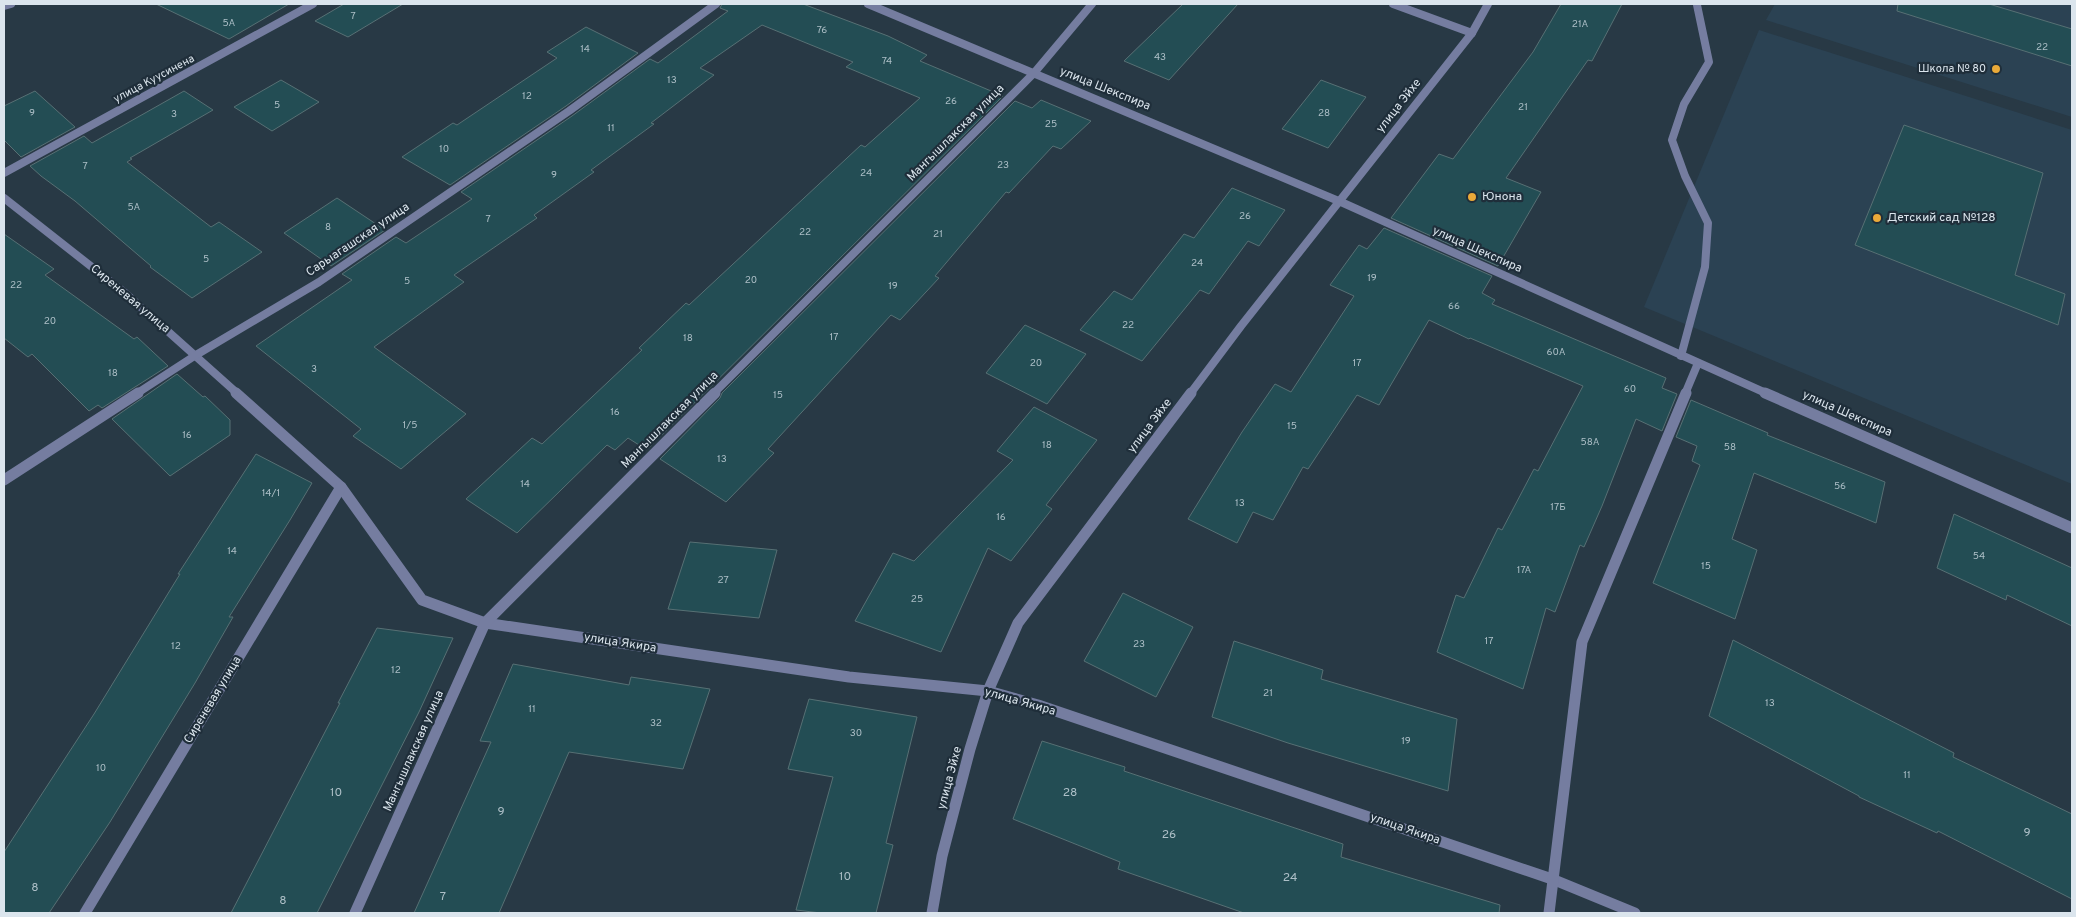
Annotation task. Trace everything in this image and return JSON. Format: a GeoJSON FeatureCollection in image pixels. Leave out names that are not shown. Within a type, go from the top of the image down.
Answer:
{"type":"FeatureCollection","features":[{"type":"Feature","properties":{"kind":"street"},"geometry":{"type":"LineString","coordinates":[[4,6],[11,4]]}},
{"type":"Feature","properties":{"kind":"street","name":"улица Куусинена"},"geometry":{"type":"LineString","coordinates":[[4,173],[314,4]]}},
{"type":"Feature","properties":{"kind":"street","name":"Сарыагашская улица"},"geometry":{"type":"LineString","coordinates":[[4,480],[196,355],[319,282],[569,111],[716,4]]}},
{"type":"Feature","properties":{"kind":"street","name":"улица Шекспира"},"geometry":{"type":"LineString","coordinates":[[868,4],[1340,202],[1681,356],[2072,528]]}},
{"type":"Feature","properties":{"kind":"street","name":"Мангышлакская улица"},"geometry":{"type":"LineString","coordinates":[[355,913],[485,623],[1034,73],[1092,4]]}},
{"type":"Feature","properties":{"kind":"street"},"geometry":{"type":"LineString","coordinates":[[1393,4],[1472,34]]}},
{"type":"Feature","properties":{"kind":"street","name":"улица Эйхе"},"geometry":{"type":"LineString","coordinates":[[932,913],[942,856],[970,749],[988,691],[1018,623],[1241,326],[1472,34],[1488,4]]}},
{"type":"Feature","properties":{"kind":"street"},"geometry":{"type":"LineString","coordinates":[[1681,356],[1705,267],[1708,223],[1685,176],[1672,140],[1684,104],[1709,62],[1698,4]]}},
{"type":"Feature","properties":{"kind":"street","name":"Сиреневая улица"},"geometry":{"type":"LineString","coordinates":[[4,198],[125,294],[196,355],[340,487],[422,600],[468,616]]}},
{"type":"Feature","properties":{"kind":"street"},"geometry":{"type":"LineString","coordinates":[[1549,913],[1582,642],[1698,363]]}},
{"type":"Feature","properties":{"kind":"street","name":"Сиреневая улица"},"geometry":{"type":"LineString","coordinates":[[85,913],[340,487]]}},
{"type":"Feature","properties":{"kind":"street","name":"улица Якира"},"geometry":{"type":"LineString","coordinates":[[468,616],[485,623],[849,677],[988,691],[1047,708],[1552,879],[1635,913]]}},
{"type":"Feature","properties":{"kind":"shaded area","name":"Школа № 80"},"geometry":{"type":"Polygon","coordinates":[[[1775,4],[2072,4],[2072,117],[1766,20],[1775,4]]]}},
{"type":"Feature","properties":{"kind":"shaded area","name":"Детский сад №128"},"geometry":{"type":"Polygon","coordinates":[[[1759,30],[2072,130],[2072,484],[1644,307],[1759,30]]]}},
{"type":"Feature","properties":{"kind":"building"},"geometry":{"type":"Polygon","coordinates":[[[156,4],[289,4],[229,39],[156,4]]]}},
{"type":"Feature","properties":{"kind":"building"},"geometry":{"type":"Polygon","coordinates":[[[344,4],[403,4],[348,37],[315,21],[344,4]]]}},
{"type":"Feature","properties":{"kind":"building"},"geometry":{"type":"Polygon","coordinates":[[[722,4],[803,4],[888,36],[927,55],[920,61],[1003,96],[647,450],[628,438],[615,450],[607,445],[517,533],[466,499],[532,438],[542,444],[642,350],[639,348],[686,303],[689,305],[861,145],[865,147],[920,98],[846,67],[853,62],[762,25],[700,68],[714,75],[651,123],[654,124],[591,170],[594,172],[534,215],[537,218],[454,275],[464,282],[374,347],[466,414],[401,469],[353,436],[361,429],[256,346],[352,280],[342,274],[396,237],[406,243],[472,199],[461,192],[572,116],[650,59],[658,63],[728,11],[720,8],[722,4]]]}},
{"type":"Feature","properties":{"kind":"building"},"geometry":{"type":"Polygon","coordinates":[[[1183,4],[1238,4],[1169,80],[1124,61],[1183,4]]]}},
{"type":"Feature","properties":{"kind":"building"},"geometry":{"type":"Polygon","coordinates":[[[1561,4],[1622,4],[1592,61],[1588,60],[1506,178],[1541,192],[1498,266],[1391,218],[1439,154],[1453,159],[1533,52],[1561,4]]]}},
{"type":"Feature","properties":{"kind":"building","name":"Школа № 80"},"geometry":{"type":"Polygon","coordinates":[[[1898,4],[1989,4],[2072,29],[2072,66],[1897,11],[1898,4]]]}},
{"type":"Feature","properties":{"kind":"building"},"geometry":{"type":"Polygon","coordinates":[[[586,27],[638,53],[566,106],[450,185],[402,157],[453,123],[457,125],[557,58],[547,52],[586,27]]]}},
{"type":"Feature","properties":{"kind":"building"},"geometry":{"type":"Polygon","coordinates":[[[281,80],[319,102],[272,131],[234,107],[281,80]]]}},
{"type":"Feature","properties":{"kind":"building"},"geometry":{"type":"Polygon","coordinates":[[[1321,80],[1366,97],[1328,148],[1282,129],[1321,80]]]}},
{"type":"Feature","properties":{"kind":"building"},"geometry":{"type":"Polygon","coordinates":[[[35,91],[75,127],[21,157],[4,140],[4,106],[35,91]]]}},
{"type":"Feature","properties":{"kind":"building"},"geometry":{"type":"Polygon","coordinates":[[[184,91],[213,110],[130,158],[132,159],[127,162],[211,227],[219,222],[262,252],[192,298],[150,267],[75,201],[30,166],[84,136],[92,143],[184,91]]]}},
{"type":"Feature","properties":{"kind":"building"},"geometry":{"type":"Polygon","coordinates":[[[1041,100],[1091,121],[1061,149],[1053,146],[1009,193],[1006,192],[935,276],[939,278],[900,320],[891,315],[768,449],[774,453],[726,502],[660,459],[720,398],[722,393],[1015,101],[1032,108],[1041,100]]]}},
{"type":"Feature","properties":{"kind":"building"},"geometry":{"type":"Polygon","coordinates":[[[1904,125],[2043,173],[2015,275],[2065,294],[2058,325],[1855,245],[1904,125]]]}},
{"type":"Feature","properties":{"kind":"building"},"geometry":{"type":"Polygon","coordinates":[[[1232,188],[1285,210],[1259,246],[1248,241],[1209,294],[1200,290],[1142,361],[1080,330],[1114,291],[1132,300],[1184,234],[1194,238],[1232,188]]]}},
{"type":"Feature","properties":{"kind":"building"},"geometry":{"type":"Polygon","coordinates":[[[337,198],[385,230],[331,266],[284,233],[337,198]]]}},
{"type":"Feature","properties":{"kind":"building"},"geometry":{"type":"Polygon","coordinates":[[[1384,228],[1492,276],[1482,293],[1495,300],[1492,304],[1666,378],[1662,388],[1677,394],[1662,431],[1636,419],[1584,547],[1580,545],[1555,612],[1546,608],[1523,689],[1437,652],[1456,595],[1464,598],[1498,528],[1502,530],[1534,469],[1538,471],[1583,386],[1469,339],[1429,320],[1379,405],[1357,395],[1308,469],[1303,467],[1273,520],[1253,512],[1237,543],[1188,519],[1242,432],[1275,384],[1291,392],[1354,296],[1330,285],[1359,245],[1367,249],[1384,228]]]}},
{"type":"Feature","properties":{"kind":"building"},"geometry":{"type":"Polygon","coordinates":[[[4,234],[54,269],[45,275],[134,339],[137,337],[168,366],[102,408],[98,405],[89,411],[32,354],[28,357],[4,338],[4,234]]]}},
{"type":"Feature","properties":{"kind":"building"},"geometry":{"type":"Polygon","coordinates":[[[1025,325],[1086,354],[1047,404],[986,373],[1025,325]]]}},
{"type":"Feature","properties":{"kind":"building"},"geometry":{"type":"Polygon","coordinates":[[[177,374],[203,397],[205,396],[230,420],[230,435],[170,476],[112,419],[177,374]]]}},
{"type":"Feature","properties":{"kind":"building"},"geometry":{"type":"Polygon","coordinates":[[[1691,400],[1768,433],[1767,435],[1885,482],[1876,523],[1754,473],[1732,539],[1757,550],[1735,619],[1653,583],[1700,465],[1692,461],[1697,446],[1676,437],[1691,400]]]}},
{"type":"Feature","properties":{"kind":"building"},"geometry":{"type":"Polygon","coordinates":[[[1034,407],[1097,440],[1046,505],[1052,509],[1011,561],[988,548],[941,652],[855,621],[893,553],[914,561],[1013,460],[997,451],[1034,407]]]}},
{"type":"Feature","properties":{"kind":"building"},"geometry":{"type":"Polygon","coordinates":[[[256,454],[312,483],[229,617],[233,617],[110,822],[49,913],[4,913],[4,852],[94,714],[180,574],[178,574],[256,454]]]}},
{"type":"Feature","properties":{"kind":"building"},"geometry":{"type":"Polygon","coordinates":[[[1954,514],[2072,568],[2072,626],[2007,595],[2006,600],[1937,568],[1954,514]]]}},
{"type":"Feature","properties":{"kind":"building"},"geometry":{"type":"Polygon","coordinates":[[[690,542],[777,550],[759,618],[668,609],[690,542]]]}},
{"type":"Feature","properties":{"kind":"building"},"geometry":{"type":"Polygon","coordinates":[[[1123,593],[1193,627],[1156,697],[1084,661],[1123,593]]]}},
{"type":"Feature","properties":{"kind":"building"},"geometry":{"type":"Polygon","coordinates":[[[377,628],[453,638],[419,712],[317,913],[231,913],[340,703],[338,703],[377,628]]]}},
{"type":"Feature","properties":{"kind":"building"},"geometry":{"type":"Polygon","coordinates":[[[1733,640],[1954,753],[1953,757],[2072,814],[2072,899],[1938,831],[1937,833],[1859,797],[1709,716],[1733,640]]]}},
{"type":"Feature","properties":{"kind":"building"},"geometry":{"type":"Polygon","coordinates":[[[1234,641],[1323,670],[1321,679],[1457,719],[1448,791],[1288,743],[1212,717],[1234,641]]]}},
{"type":"Feature","properties":{"kind":"building"},"geometry":{"type":"Polygon","coordinates":[[[513,664],[629,685],[631,677],[710,689],[683,769],[569,752],[499,913],[414,913],[491,742],[480,741],[513,664]]]}},
{"type":"Feature","properties":{"kind":"building"},"geometry":{"type":"Polygon","coordinates":[[[809,699],[917,717],[886,843],[893,845],[876,913],[821,913],[796,910],[833,777],[788,769],[809,699]]]}},
{"type":"Feature","properties":{"kind":"building"},"geometry":{"type":"Polygon","coordinates":[[[1042,741],[1125,767],[1124,771],[1343,844],[1341,857],[1500,905],[1499,913],[1244,913],[1118,869],[1120,862],[1013,819],[1042,741]]]}},
{"type":"Feature","properties":{"kind":"place","name":"Школа № 80"},"geometry":{"type":"Point","coordinates":[1996,69]}},
{"type":"Feature","properties":{"kind":"place","name":"Юнона"},"geometry":{"type":"Point","coordinates":[1472,197]}},
{"type":"Feature","properties":{"kind":"place","name":"Детский сад №128"},"geometry":{"type":"Point","coordinates":[1877,218]}}]}
